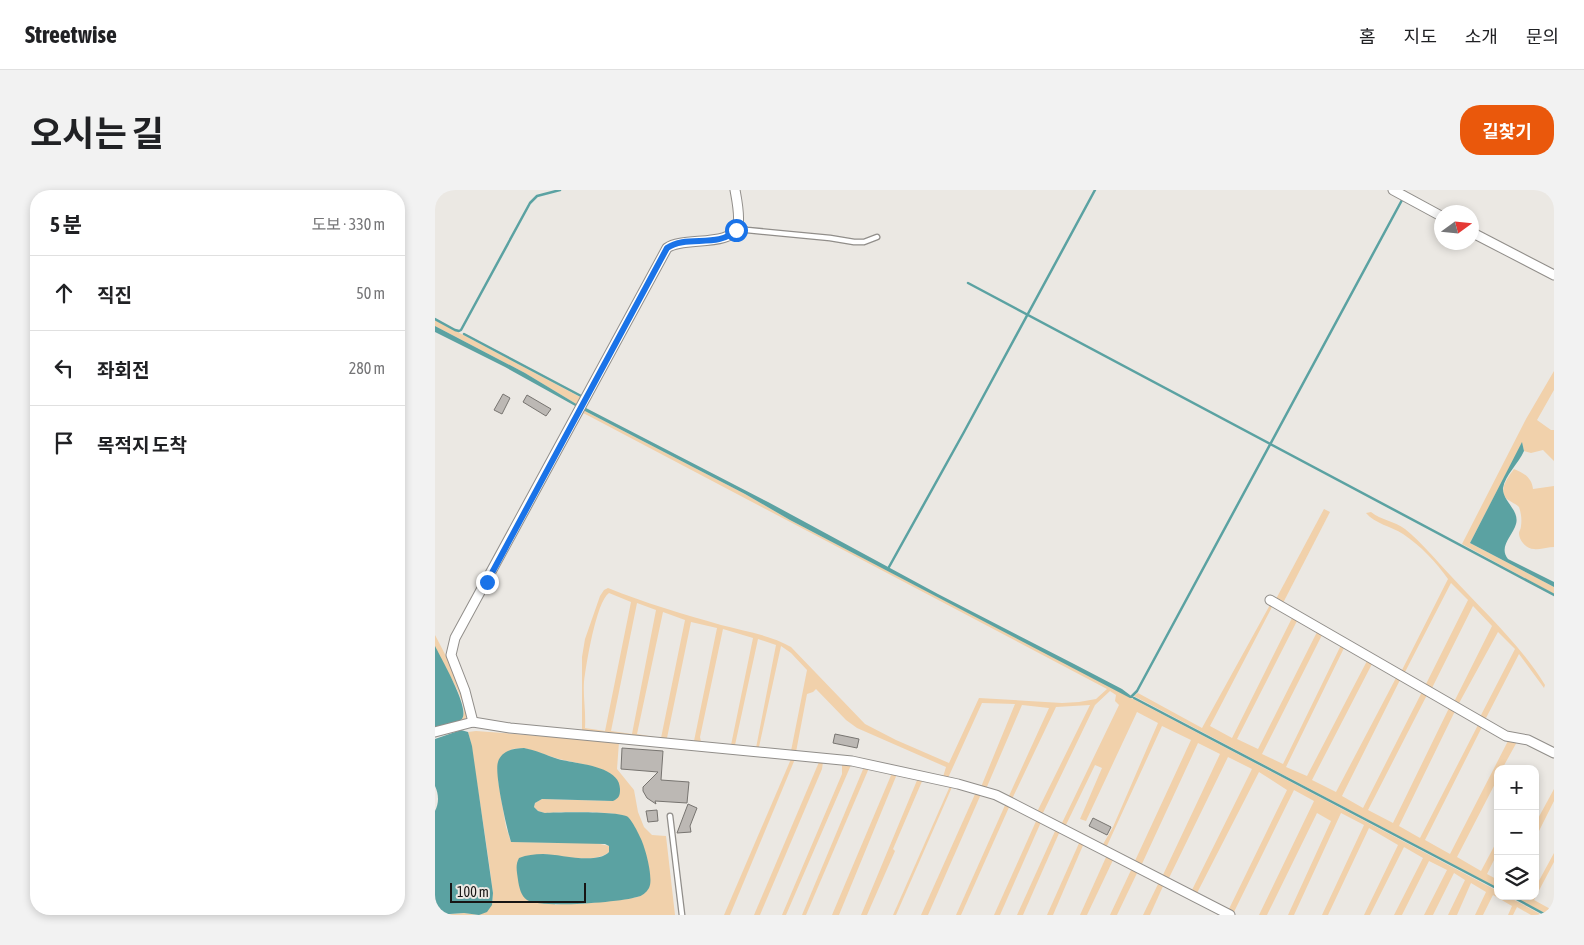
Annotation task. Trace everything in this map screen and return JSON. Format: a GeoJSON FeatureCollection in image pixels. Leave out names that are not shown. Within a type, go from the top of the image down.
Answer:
{"type":"FeatureCollection","features":[{"type":"Feature","properties":{"kind":"street"},"geometry":{"type":"LineString","coordinates":[[473,722],[465,691],[451,655],[455,638],[667,248],[678,243],[723,238],[732,234],[738,225],[735,190]]}},
{"type":"Feature","properties":{"kind":"street"},"geometry":{"type":"LineString","coordinates":[[1393,190],[1434,212]]}},
{"type":"Feature","properties":{"kind":"street"},"geometry":{"type":"LineString","coordinates":[[1479,236],[1554,275]]}},
{"type":"Feature","properties":{"kind":"street"},"geometry":{"type":"LineString","coordinates":[[1270,600],[1506,736],[1528,740],[1554,753]]}},
{"type":"Feature","properties":{"kind":"street"},"geometry":{"type":"LineString","coordinates":[[435,732],[473,722],[510,728],[852,761],[958,784],[1007,800],[1230,915]]}},
{"type":"Feature","properties":{"kind":"lane"},"geometry":{"type":"LineString","coordinates":[[738,225],[747,230],[853,242],[864,242],[877,237]]}},
{"type":"Feature","properties":{"kind":"lane"},"geometry":{"type":"LineString","coordinates":[[670,816],[682,915]]}},
{"type":"Feature","properties":{"kind":"shaded area"},"geometry":{"type":"Polygon","coordinates":[[[435,320],[582,398],[578,405],[525,373],[435,326],[435,320]]]}},
{"type":"Feature","properties":{"kind":"shaded area"},"geometry":{"type":"Polygon","coordinates":[[[1554,371],[1554,390],[1537,420],[1551,430],[1554,430],[1554,461],[1543,450],[1531,453],[1524,451],[1522,443],[1470,543],[1554,587],[1554,594],[1462,544],[1526,419],[1554,371]]]}},
{"type":"Feature","properties":{"kind":"shaded area"},"geometry":{"type":"Polygon","coordinates":[[[583,410],[745,494],[790,520],[1494,889],[1494,896],[1483,915],[1475,915],[1486,892],[1471,883],[1457,915],[1448,915],[1465,880],[1454,873],[1433,915],[1424,915],[1447,870],[1429,861],[1402,915],[1394,915],[1423,858],[1404,847],[1370,915],[1364,915],[1398,845],[1369,828],[1328,915],[1322,915],[1364,825],[1341,813],[1294,915],[1288,915],[1331,821],[1317,813],[1267,915],[1259,915],[1314,801],[1294,790],[1233,914],[1228,911],[1287,790],[1259,772],[1196,895],[1191,892],[1252,769],[1228,757],[1168,880],[1162,877],[1220,754],[1198,743],[1141,866],[1134,863],[1191,740],[1162,726],[1106,848],[1102,846],[1113,827],[1158,723],[1137,712],[1086,821],[1080,819],[1102,768],[1095,765],[1065,827],[1061,825],[1119,705],[1115,701],[1116,695],[1110,691],[1095,705],[1042,815],[1037,812],[1090,705],[1056,707],[1012,799],[1008,798],[1049,708],[1022,705],[986,789],[981,787],[1015,704],[982,703],[948,778],[943,777],[946,767],[857,728],[846,720],[816,689],[807,694],[796,752],[582,731],[582,657],[585,639],[600,596],[608,588],[678,612],[766,636],[791,647],[865,724],[949,763],[979,698],[1062,703],[1079,702],[1096,699],[1107,689],[581,412],[583,410]],[[609,593],[600,608],[592,634],[584,682],[585,728],[605,731],[631,602],[609,593]],[[637,603],[611,731],[632,734],[656,610],[637,603]],[[663,612],[637,734],[661,738],[685,620],[663,612]],[[691,622],[667,738],[694,741],[717,628],[691,622]],[[723,629],[700,737],[701,742],[731,745],[753,638],[723,629]],[[758,639],[735,745],[756,748],[776,645],[758,639]],[[781,646],[759,747],[791,751],[807,670],[791,653],[781,646]]]}},
{"type":"Feature","properties":{"kind":"shaded area"},"geometry":{"type":"Polygon","coordinates":[[[1514,469],[1527,476],[1533,489],[1554,486],[1554,547],[1531,549],[1520,539],[1521,514],[1519,507],[1503,494],[1505,482],[1514,469]]]}},
{"type":"Feature","properties":{"kind":"shaded area"},"geometry":{"type":"Polygon","coordinates":[[[1324,509],[1330,512],[1283,603],[1276,599],[1324,509]]]}},
{"type":"Feature","properties":{"kind":"shaded area"},"geometry":{"type":"Polygon","coordinates":[[[1371,512],[1405,529],[1423,545],[1513,642],[1535,670],[1545,685],[1544,688],[1519,654],[1485,720],[1480,717],[1515,649],[1498,632],[1458,705],[1454,702],[1492,626],[1473,606],[1431,690],[1425,686],[1468,600],[1451,583],[1404,674],[1401,672],[1448,579],[1422,549],[1403,534],[1374,520],[1366,513],[1371,512]]]}},
{"type":"Feature","properties":{"kind":"shaded area"},"geometry":{"type":"Polygon","coordinates":[[[1271,603],[1273,605],[1210,726],[1232,738],[1293,616],[1298,619],[1237,739],[1258,749],[1318,630],[1323,633],[1262,754],[1283,764],[1342,643],[1345,646],[1286,767],[1307,776],[1368,659],[1373,662],[1312,780],[1336,792],[1397,676],[1401,678],[1342,796],[1363,808],[1423,690],[1428,693],[1368,810],[1393,823],[1450,706],[1456,709],[1399,826],[1420,838],[1479,723],[1483,725],[1425,840],[1450,854],[1494,768],[1494,786],[1457,857],[1481,871],[1494,847],[1494,860],[1487,874],[1494,878],[1494,886],[1134,696],[1138,693],[1202,728],[1271,603]]]}},
{"type":"Feature","properties":{"kind":"shaded area"},"geometry":{"type":"Polygon","coordinates":[[[435,635],[460,683],[468,715],[464,720],[435,730],[435,727],[462,719],[464,712],[459,694],[435,647],[435,635]]]}},
{"type":"Feature","properties":{"kind":"shaded area"},"geometry":{"type":"Polygon","coordinates":[[[476,731],[619,742],[617,769],[634,790],[638,812],[644,827],[652,835],[666,836],[675,915],[479,915],[492,904],[493,893],[468,732],[476,731]],[[524,748],[512,749],[498,762],[498,780],[506,827],[511,842],[596,843],[609,846],[609,852],[595,858],[543,854],[555,905],[638,897],[650,879],[629,818],[623,815],[601,813],[545,813],[538,811],[534,807],[535,803],[542,799],[612,801],[611,774],[591,766],[559,759],[524,748]]]}},
{"type":"Feature","properties":{"kind":"shaded area"},"geometry":{"type":"Polygon","coordinates":[[[1509,739],[1518,740],[1504,765],[1496,765],[1509,739]]]}},
{"type":"Feature","properties":{"kind":"shaded area"},"geometry":{"type":"Polygon","coordinates":[[[791,759],[795,759],[730,915],[724,915],[791,759]]]}},
{"type":"Feature","properties":{"kind":"shaded area"},"geometry":{"type":"Polygon","coordinates":[[[819,762],[823,762],[822,769],[760,915],[754,915],[819,762]]]}},
{"type":"Feature","properties":{"kind":"shaded area"},"geometry":{"type":"Polygon","coordinates":[[[842,764],[851,765],[786,915],[782,915],[842,774],[842,764]]]}},
{"type":"Feature","properties":{"kind":"shaded area"},"geometry":{"type":"Polygon","coordinates":[[[864,767],[869,768],[806,915],[802,915],[864,767]]]}},
{"type":"Feature","properties":{"kind":"shaded area"},"geometry":{"type":"Polygon","coordinates":[[[892,773],[897,774],[839,915],[832,915],[892,773]]]}},
{"type":"Feature","properties":{"kind":"shaded area"},"geometry":{"type":"Polygon","coordinates":[[[918,778],[923,779],[893,849],[895,851],[867,915],[861,915],[918,778]]]}},
{"type":"Feature","properties":{"kind":"shaded area"},"geometry":{"type":"Polygon","coordinates":[[[950,786],[952,787],[896,915],[893,915],[950,786]]]}},
{"type":"Feature","properties":{"kind":"shaded area"},"geometry":{"type":"Polygon","coordinates":[[[1554,789],[1554,801],[1539,831],[1539,817],[1554,789]]]}},
{"type":"Feature","properties":{"kind":"shaded area"},"geometry":{"type":"Polygon","coordinates":[[[976,792],[981,794],[928,915],[921,915],[976,792]]]}},
{"type":"Feature","properties":{"kind":"shaded area"},"geometry":{"type":"Polygon","coordinates":[[[1006,803],[1010,805],[961,915],[956,915],[1006,803]]]}},
{"type":"Feature","properties":{"kind":"shaded area"},"geometry":{"type":"Polygon","coordinates":[[[1037,819],[1041,822],[1000,915],[994,915],[1037,819]]]}},
{"type":"Feature","properties":{"kind":"shaded area"},"geometry":{"type":"Polygon","coordinates":[[[1056,829],[1060,831],[1023,915],[1017,915],[1056,829]]]}},
{"type":"Feature","properties":{"kind":"shaded area"},"geometry":{"type":"Polygon","coordinates":[[[1080,841],[1084,843],[1053,915],[1047,915],[1080,841]]]}},
{"type":"Feature","properties":{"kind":"shaded area"},"geometry":{"type":"Polygon","coordinates":[[[1554,853],[1554,862],[1539,890],[1539,881],[1554,853]]]}},
{"type":"Feature","properties":{"kind":"shaded area"},"geometry":{"type":"Polygon","coordinates":[[[1107,855],[1114,858],[1087,915],[1080,915],[1107,855]]]}},
{"type":"Feature","properties":{"kind":"shaded area"},"geometry":{"type":"Polygon","coordinates":[[[1132,868],[1138,871],[1117,915],[1110,915],[1132,868]]]}},
{"type":"Feature","properties":{"kind":"shaded area"},"geometry":{"type":"Polygon","coordinates":[[[1159,882],[1164,884],[1150,915],[1143,915],[1159,882]]]}},
{"type":"Feature","properties":{"kind":"shaded area"},"geometry":{"type":"Polygon","coordinates":[[[1502,900],[1514,900],[1542,915],[1531,915],[1517,907],[1513,915],[1508,915],[1512,906],[1502,900]]]}},
{"type":"Feature","properties":{"kind":"shaded area"},"geometry":{"type":"Polygon","coordinates":[[[1520,900],[1534,900],[1554,911],[1554,915],[1548,915],[1520,900]]]}},
{"type":"Feature","properties":{"kind":"shaded area"},"geometry":{"type":"Polygon","coordinates":[[[464,913],[479,915],[441,915],[464,913]]]}},
{"type":"Feature","properties":{"kind":"water"},"geometry":{"type":"Polygon","coordinates":[[[435,326],[525,373],[578,405],[577,407],[505,367],[435,332],[435,326]]]}},
{"type":"Feature","properties":{"kind":"water"},"geometry":{"type":"Polygon","coordinates":[[[584,407],[1122,689],[1134,698],[1130,698],[790,520],[745,494],[583,410],[584,407]]]}},
{"type":"Feature","properties":{"kind":"water"},"geometry":{"type":"Polygon","coordinates":[[[1522,442],[1524,451],[1506,478],[1503,488],[1503,493],[1517,519],[1505,545],[1505,554],[1508,559],[1554,582],[1554,587],[1470,543],[1522,442]]]}},
{"type":"Feature","properties":{"kind":"water"},"geometry":{"type":"Polygon","coordinates":[[[435,646],[459,695],[464,714],[462,719],[456,722],[435,727],[435,646]]]}},
{"type":"Feature","properties":{"kind":"water"},"geometry":{"type":"Polygon","coordinates":[[[461,730],[468,732],[472,746],[493,893],[492,905],[487,912],[479,915],[464,913],[435,915],[435,811],[438,799],[435,786],[435,739],[461,730]]]}},
{"type":"Feature","properties":{"kind":"water"},"geometry":{"type":"Polygon","coordinates":[[[524,748],[558,759],[605,770],[618,781],[619,795],[613,801],[542,799],[535,803],[534,807],[538,811],[545,813],[602,813],[628,817],[642,841],[648,862],[650,884],[644,894],[628,899],[581,904],[535,903],[523,896],[518,880],[517,866],[519,858],[543,854],[596,858],[609,852],[609,846],[605,844],[511,842],[499,789],[497,768],[502,755],[512,750],[524,748]]]}},
{"type":"Feature","properties":{"kind":"building"},"geometry":{"type":"Polygon","coordinates":[[[503,394],[510,398],[502,414],[494,410],[503,394]]]}},
{"type":"Feature","properties":{"kind":"building"},"geometry":{"type":"Polygon","coordinates":[[[527,395],[551,409],[546,416],[523,402],[527,395]]]}},
{"type":"Feature","properties":{"kind":"building"},"geometry":{"type":"Polygon","coordinates":[[[835,734],[859,739],[857,748],[833,743],[835,734]]]}},
{"type":"Feature","properties":{"kind":"building"},"geometry":{"type":"Polygon","coordinates":[[[622,748],[663,751],[661,780],[689,782],[687,803],[655,801],[656,804],[647,798],[643,787],[658,772],[621,769],[622,748]]]}},
{"type":"Feature","properties":{"kind":"building"},"geometry":{"type":"Polygon","coordinates":[[[688,804],[697,808],[690,826],[691,832],[677,833],[688,804]]]}},
{"type":"Feature","properties":{"kind":"building"},"geometry":{"type":"Polygon","coordinates":[[[657,810],[658,821],[648,822],[646,811],[657,810]]]}},
{"type":"Feature","properties":{"kind":"building"},"geometry":{"type":"Polygon","coordinates":[[[1093,818],[1111,827],[1107,835],[1089,826],[1093,818]]]}},
{"type":"Feature","properties":{"kind":"waterway"},"geometry":{"type":"LineString","coordinates":[[435,319],[455,330],[461,330],[530,203],[537,196],[560,190]]}},
{"type":"Feature","properties":{"kind":"waterway"},"geometry":{"type":"LineString","coordinates":[[889,567],[1095,190]]}},
{"type":"Feature","properties":{"kind":"waterway"},"geometry":{"type":"LineString","coordinates":[[1132,696],[1137,691],[1402,200]]}},
{"type":"Feature","properties":{"kind":"waterway"},"geometry":{"type":"LineString","coordinates":[[968,283],[1554,595]]}},
{"type":"Feature","properties":{"kind":"waterway"},"geometry":{"type":"LineString","coordinates":[[464,334],[583,397]]}},
{"type":"Feature","properties":{"kind":"waterway"},"geometry":{"type":"LineString","coordinates":[[1134,698],[1494,887]]}},
{"type":"Feature","properties":{"kind":"waterway"},"geometry":{"type":"LineString","coordinates":[[1518,900],[1546,915]]}},
{"type":"Feature","properties":{"kind":"route"},"geometry":{"type":"LineString","coordinates":[[487,582],[667,248],[678,243],[723,238],[736,230]]}}]}
